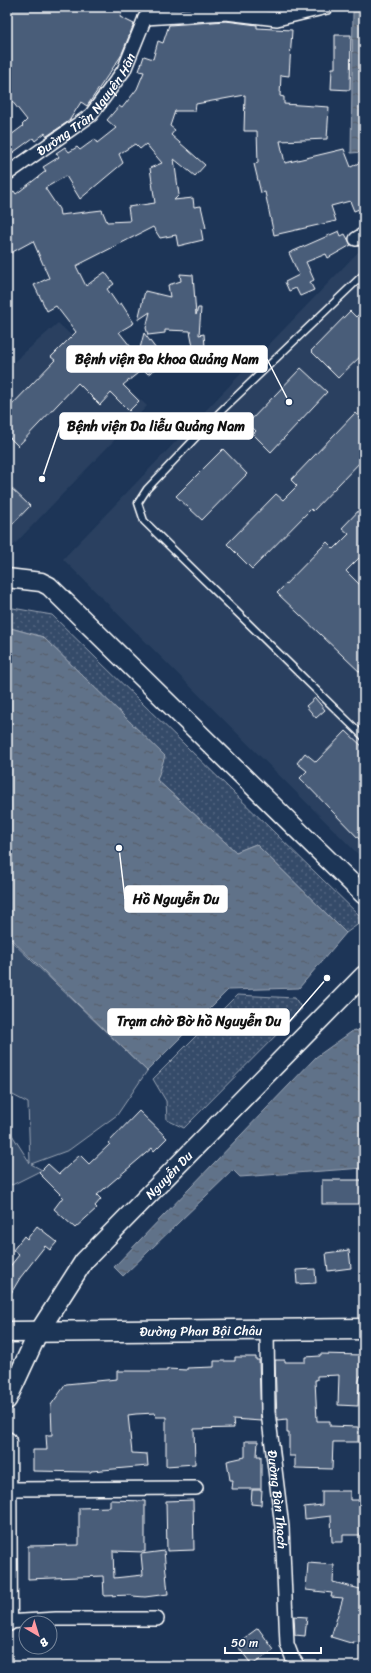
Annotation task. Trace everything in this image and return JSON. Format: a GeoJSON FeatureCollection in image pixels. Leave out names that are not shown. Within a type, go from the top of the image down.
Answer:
{"type":"FeatureCollection","features":[{"type":"Feature","properties":{"kind":"main road","name":"Đường Phan Bội Châu"},"geometry":{"type":"LineString","coordinates":[[7,1332],[38,1333],[364,1329]]}},
{"type":"Feature","properties":{"kind":"street"},"geometry":{"type":"LineString","coordinates":[[144,13],[226,13],[277,19],[326,7]]}},
{"type":"Feature","properties":{"kind":"street","name":"Đường Trần Nguyên Hãn"},"geometry":{"type":"LineString","coordinates":[[7,174],[91,115],[124,70],[144,13]]}},
{"type":"Feature","properties":{"kind":"street"},"geometry":{"type":"LineString","coordinates":[[7,578],[41,582],[49,586],[364,895]]}},
{"type":"Feature","properties":{"kind":"street","name":"Nguyễn Du"},"geometry":{"type":"LineString","coordinates":[[7,1400],[38,1333],[84,1260],[364,975]]}},
{"type":"Feature","properties":{"kind":"street","name":"Đường Bàn Thạch"},"geometry":{"type":"LineString","coordinates":[[267,1331],[268,1412],[282,1527],[287,1644],[298,1666]]}},
{"type":"Feature","properties":{"kind":"street"},"geometry":{"type":"LineString","coordinates":[[7,1441],[7,1622],[56,1619],[157,1618]]}},
{"type":"Feature","properties":{"kind":"street"},"geometry":{"type":"LineString","coordinates":[[7,1489],[196,1488]]}},
{"type":"Feature","properties":{"kind":"lane"},"geometry":{"type":"LineString","coordinates":[[364,274],[219,413],[147,488],[138,503],[144,521],[364,737]]}},
{"type":"Feature","properties":{"kind":"shaded area"},"geometry":{"type":"Polygon","coordinates":[[[364,246],[364,860],[63,559],[364,246]]]}},
{"type":"Feature","properties":{"kind":"shaded area"},"geometry":{"type":"Polygon","coordinates":[[[58,323],[147,406],[7,552],[7,368],[58,323]]]}},
{"type":"Feature","properties":{"kind":"shaded area"},"geometry":{"type":"Polygon","coordinates":[[[7,607],[52,615],[364,920],[346,933],[256,844],[236,852],[157,780],[164,756],[43,637],[7,627],[7,607]]]}},
{"type":"Feature","properties":{"kind":"shaded area"},"geometry":{"type":"Polygon","coordinates":[[[7,937],[147,1071],[117,1115],[69,1150],[31,1164],[42,1170],[12,1185],[7,1182],[7,1127],[30,1163],[28,1103],[7,1092],[7,937]]]}},
{"type":"Feature","properties":{"kind":"shaded area"},"geometry":{"type":"Polygon","coordinates":[[[237,995],[295,998],[302,1009],[184,1128],[167,1120],[166,1101],[153,1079],[237,995]]]}},
{"type":"Feature","properties":{"kind":"water"},"geometry":{"type":"Polygon","coordinates":[[[363,11],[364,152],[351,153],[353,12],[363,11]]]}},
{"type":"Feature","properties":{"kind":"water"},"geometry":{"type":"Polygon","coordinates":[[[7,627],[43,637],[165,756],[157,780],[236,852],[256,844],[346,933],[299,988],[228,990],[147,1071],[7,935],[7,627]]]}},
{"type":"Feature","properties":{"kind":"water"},"geometry":{"type":"Polygon","coordinates":[[[354,1030],[364,1032],[364,1168],[240,1177],[233,1170],[123,1276],[114,1267],[316,1057],[354,1030]]]}},
{"type":"Feature","properties":{"kind":"building"},"geometry":{"type":"Polygon","coordinates":[[[7,7],[124,7],[120,17],[134,24],[121,56],[87,106],[81,102],[69,121],[47,136],[45,133],[35,141],[33,138],[7,157],[7,138],[23,126],[22,125],[27,120],[11,100],[7,104],[7,7]]]}},
{"type":"Feature","properties":{"kind":"building"},"geometry":{"type":"Polygon","coordinates":[[[226,21],[257,25],[257,28],[292,30],[289,76],[281,75],[280,96],[284,97],[284,104],[329,107],[327,139],[280,141],[285,163],[344,149],[351,167],[364,160],[364,207],[354,211],[350,201],[331,206],[336,221],[274,235],[265,192],[261,193],[254,164],[258,163],[257,131],[244,131],[245,95],[196,104],[195,111],[175,111],[170,126],[175,130],[171,135],[205,165],[195,176],[174,159],[179,195],[174,200],[193,198],[194,207],[201,206],[206,228],[201,229],[203,240],[178,246],[176,235],[160,238],[153,227],[76,266],[86,286],[105,272],[114,284],[107,289],[118,305],[121,303],[134,323],[119,332],[138,356],[144,333],[156,349],[147,356],[156,369],[148,374],[143,369],[123,385],[139,401],[129,411],[111,393],[100,405],[78,383],[18,446],[7,435],[7,410],[55,360],[51,357],[76,332],[56,306],[47,311],[34,285],[49,278],[33,241],[7,255],[7,196],[14,191],[16,194],[46,171],[43,167],[59,157],[56,153],[65,147],[69,152],[77,147],[80,150],[95,139],[97,143],[116,128],[107,120],[119,106],[122,108],[137,89],[144,72],[139,71],[144,56],[153,59],[158,41],[163,43],[169,25],[226,21]],[[135,144],[119,154],[123,163],[80,199],[66,176],[45,188],[59,209],[60,215],[102,210],[107,222],[130,221],[128,207],[155,203],[150,168],[162,163],[146,144],[140,149],[135,144]]]}},
{"type":"Feature","properties":{"kind":"building"},"geometry":{"type":"Polygon","coordinates":[[[335,35],[351,35],[350,90],[331,89],[332,68],[335,68],[335,35]]]}},
{"type":"Feature","properties":{"kind":"building"},"geometry":{"type":"Polygon","coordinates":[[[339,231],[341,236],[345,234],[351,245],[328,258],[326,254],[306,262],[314,280],[310,282],[314,290],[300,296],[296,288],[289,291],[285,282],[299,275],[289,253],[339,231]]]}},
{"type":"Feature","properties":{"kind":"building"},"geometry":{"type":"Polygon","coordinates":[[[180,274],[193,275],[196,315],[198,308],[201,308],[199,335],[204,334],[205,347],[199,348],[198,356],[195,356],[190,331],[165,330],[165,333],[148,335],[146,328],[150,312],[138,320],[145,291],[170,297],[168,285],[181,281],[180,274]]]}},
{"type":"Feature","properties":{"kind":"building"},"geometry":{"type":"Polygon","coordinates":[[[364,309],[364,353],[338,378],[311,351],[350,311],[356,317],[364,309]]]}},
{"type":"Feature","properties":{"kind":"building"},"geometry":{"type":"Polygon","coordinates":[[[301,368],[327,392],[271,452],[253,434],[256,431],[248,423],[301,368]]]}},
{"type":"Feature","properties":{"kind":"building"},"geometry":{"type":"Polygon","coordinates":[[[355,413],[364,422],[364,458],[313,511],[311,509],[252,569],[227,544],[276,494],[283,500],[297,486],[291,480],[355,413]]]}},
{"type":"Feature","properties":{"kind":"building"},"geometry":{"type":"Polygon","coordinates":[[[223,449],[247,474],[202,520],[176,496],[223,449]]]}},
{"type":"Feature","properties":{"kind":"building"},"geometry":{"type":"Polygon","coordinates":[[[7,484],[30,506],[7,530],[7,484]]]}},
{"type":"Feature","properties":{"kind":"building"},"geometry":{"type":"Polygon","coordinates":[[[364,505],[364,553],[346,571],[364,589],[364,676],[277,593],[327,542],[334,549],[349,534],[342,528],[364,505]]]}},
{"type":"Feature","properties":{"kind":"building"},"geometry":{"type":"Polygon","coordinates":[[[315,698],[325,710],[316,718],[306,706],[315,698]]]}},
{"type":"Feature","properties":{"kind":"building"},"geometry":{"type":"Polygon","coordinates":[[[346,731],[364,748],[364,844],[300,778],[307,771],[297,763],[305,753],[316,762],[346,731]]]}},
{"type":"Feature","properties":{"kind":"building"},"geometry":{"type":"Polygon","coordinates":[[[139,1111],[167,1138],[154,1151],[152,1148],[97,1195],[101,1199],[95,1206],[97,1208],[75,1228],[54,1209],[63,1197],[39,1173],[48,1164],[59,1174],[80,1155],[89,1164],[110,1144],[108,1143],[139,1111]]]}},
{"type":"Feature","properties":{"kind":"building"},"geometry":{"type":"Polygon","coordinates":[[[322,1180],[364,1180],[364,1204],[322,1204],[322,1180]]]}},
{"type":"Feature","properties":{"kind":"building"},"geometry":{"type":"Polygon","coordinates":[[[37,1226],[57,1242],[50,1250],[45,1246],[20,1278],[7,1300],[7,1270],[19,1255],[13,1250],[24,1236],[27,1239],[37,1226]]]}},
{"type":"Feature","properties":{"kind":"building"},"geometry":{"type":"Polygon","coordinates":[[[349,1250],[351,1268],[328,1271],[326,1253],[349,1250]]]}},
{"type":"Feature","properties":{"kind":"building"},"geometry":{"type":"Polygon","coordinates":[[[315,1269],[316,1283],[297,1284],[296,1270],[315,1269]]]}},
{"type":"Feature","properties":{"kind":"building"},"geometry":{"type":"Polygon","coordinates":[[[320,1354],[364,1355],[364,1376],[360,1376],[359,1381],[358,1406],[338,1405],[339,1375],[317,1376],[317,1380],[315,1380],[317,1421],[330,1421],[330,1426],[358,1427],[358,1442],[333,1442],[332,1469],[295,1468],[295,1456],[289,1456],[289,1433],[287,1433],[287,1419],[277,1420],[275,1360],[285,1360],[285,1362],[305,1362],[305,1357],[320,1356],[320,1354]]]}},
{"type":"Feature","properties":{"kind":"building"},"geometry":{"type":"Polygon","coordinates":[[[235,1357],[256,1357],[256,1360],[259,1360],[261,1421],[233,1419],[234,1428],[194,1429],[195,1464],[166,1466],[166,1417],[156,1417],[155,1413],[128,1415],[132,1453],[147,1454],[148,1466],[91,1472],[33,1471],[33,1450],[47,1450],[46,1435],[52,1435],[51,1405],[66,1384],[117,1379],[117,1371],[167,1371],[167,1369],[187,1370],[187,1368],[214,1367],[214,1361],[235,1361],[235,1357]]]}},
{"type":"Feature","properties":{"kind":"building"},"geometry":{"type":"Polygon","coordinates":[[[245,1441],[258,1441],[257,1456],[261,1456],[261,1489],[232,1489],[233,1480],[230,1480],[227,1461],[245,1457],[245,1441]]]}},
{"type":"Feature","properties":{"kind":"building"},"geometry":{"type":"Polygon","coordinates":[[[252,1490],[262,1490],[261,1505],[251,1504],[252,1490]]]}},
{"type":"Feature","properties":{"kind":"building"},"geometry":{"type":"Polygon","coordinates":[[[322,1491],[350,1491],[350,1500],[364,1500],[363,1535],[343,1535],[343,1542],[332,1542],[331,1516],[305,1519],[304,1507],[322,1505],[322,1491]]]}},
{"type":"Feature","properties":{"kind":"building"},"geometry":{"type":"Polygon","coordinates":[[[110,1500],[145,1501],[145,1552],[113,1551],[114,1578],[143,1575],[141,1554],[164,1551],[168,1594],[145,1597],[132,1595],[104,1596],[103,1576],[28,1579],[28,1546],[79,1545],[79,1508],[110,1507],[110,1500]]]}},
{"type":"Feature","properties":{"kind":"building"},"geometry":{"type":"Polygon","coordinates":[[[193,1500],[194,1550],[167,1551],[166,1501],[193,1500]]]}},
{"type":"Feature","properties":{"kind":"building"},"geometry":{"type":"Polygon","coordinates":[[[308,1563],[334,1565],[333,1582],[364,1590],[360,1609],[364,1609],[363,1643],[353,1642],[354,1644],[331,1637],[343,1598],[331,1597],[332,1593],[306,1590],[308,1563]]]}},
{"type":"Feature","properties":{"kind":"building"},"geometry":{"type":"Polygon","coordinates":[[[294,1616],[307,1617],[305,1636],[295,1635],[294,1616]]]}},
{"type":"Feature","properties":{"kind":"building"},"geometry":{"type":"Polygon","coordinates":[[[258,1628],[274,1650],[252,1665],[236,1644],[258,1628]]]}},
{"type":"Feature","properties":{"kind":"place","name":"Bệnh viện Đa khoa Quảng Nam"},"geometry":{"type":"Point","coordinates":[289,402]}},
{"type":"Feature","properties":{"kind":"place","name":"Bệnh viện Da liễu Quảng Nam"},"geometry":{"type":"Point","coordinates":[42,479]}},
{"type":"Feature","properties":{"kind":"place","name":"Hồ Nguyễn Du"},"geometry":{"type":"Point","coordinates":[119,848]}},
{"type":"Feature","properties":{"kind":"place","name":"Trạm chờ Bờ hồ Nguyễn Du"},"geometry":{"type":"Point","coordinates":[327,978]}}]}
